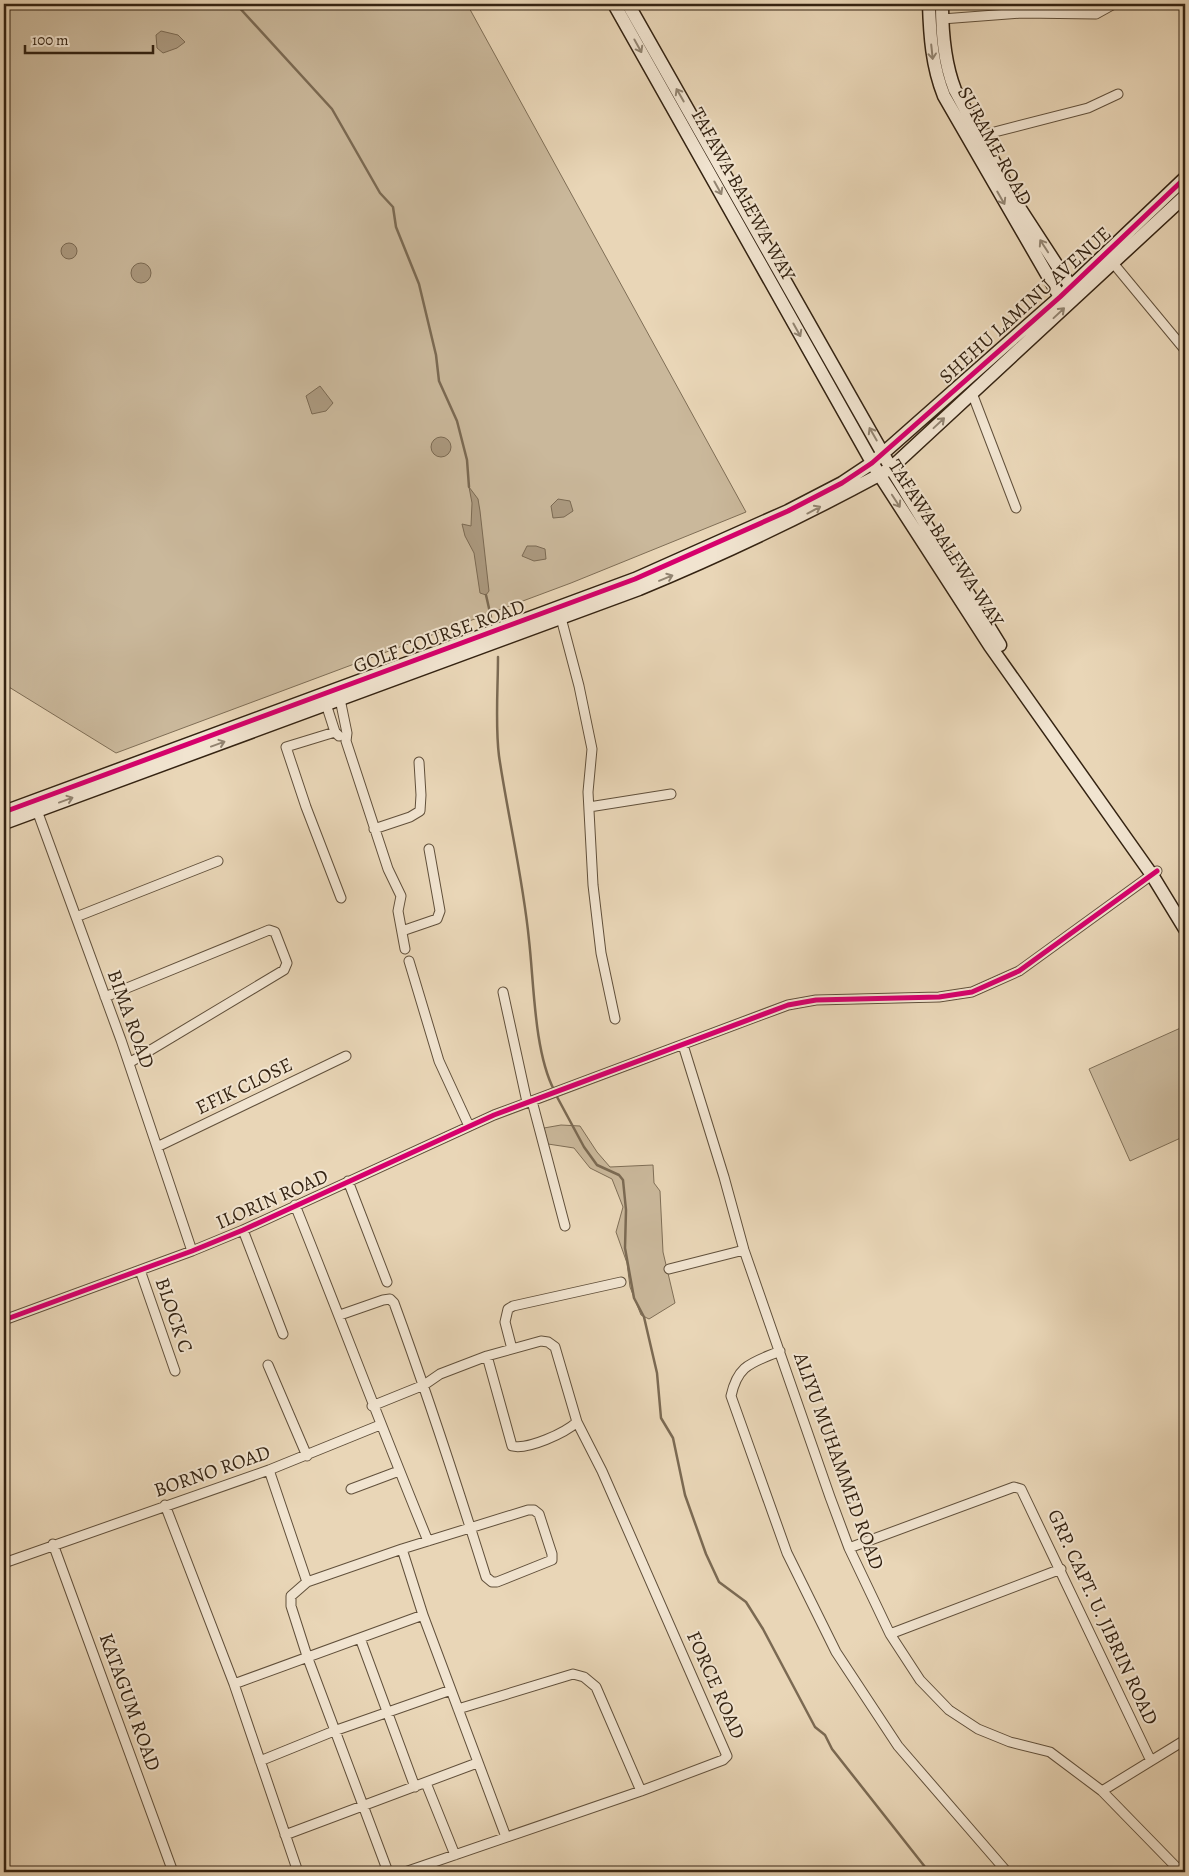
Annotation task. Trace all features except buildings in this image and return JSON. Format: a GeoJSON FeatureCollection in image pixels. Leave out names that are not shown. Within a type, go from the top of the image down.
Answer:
{"type":"FeatureCollection","features":[{"type":"Feature","properties":{"kind":"street","name":"TAFAWA BALEWA WAY"},"geometry":{"type":"LineString","coordinates":[[614,4],[872,463],[990,646],[1185,914]]}},
{"type":"Feature","properties":{"kind":"street","name":"TAFAWA BALEWA WAY"},"geometry":{"type":"LineString","coordinates":[[628,4],[891,468],[996,639],[1155,873],[1185,929]]}},
{"type":"Feature","properties":{"kind":"street","name":"SURAME ROAD"},"geometry":{"type":"LineString","coordinates":[[929,4],[932,56],[936,75],[944,96],[1060,297]]}},
{"type":"Feature","properties":{"kind":"street","name":"SURAME ROAD"},"geometry":{"type":"LineString","coordinates":[[942,4],[948,73],[979,136],[1017,204],[1071,286]]}},
{"type":"Feature","properties":{"kind":"street"},"geometry":{"type":"LineString","coordinates":[[942,19],[1022,8],[1096,14],[1114,4]]}},
{"type":"Feature","properties":{"kind":"street"},"geometry":{"type":"LineString","coordinates":[[979,136],[1088,108],[1118,94]]}},
{"type":"Feature","properties":{"kind":"street","name":"SHEHU LAMINU AVENUE"},"geometry":{"type":"LineString","coordinates":[[872,463],[1060,297],[1185,178]]}},
{"type":"Feature","properties":{"kind":"street","name":"SHEHU LAMINU AVENUE"},"geometry":{"type":"LineString","coordinates":[[880,475],[891,468],[1185,196]]}},
{"type":"Feature","properties":{"kind":"street"},"geometry":{"type":"LineString","coordinates":[[1112,264],[1185,350]]}},
{"type":"Feature","properties":{"kind":"street"},"geometry":{"type":"LineString","coordinates":[[972,393],[1016,508]]}},
{"type":"Feature","properties":{"kind":"street","name":"GOLF COURSE ROAD"},"geometry":{"type":"LineString","coordinates":[[4,812],[35,806],[340,699],[561,618],[637,584],[788,511],[842,483],[872,463]]}},
{"type":"Feature","properties":{"kind":"street","name":"GOLF COURSE ROAD"},"geometry":{"type":"LineString","coordinates":[[4,823],[35,806],[720,555],[793,521],[880,475]]}},
{"type":"Feature","properties":{"kind":"street"},"geometry":{"type":"LineString","coordinates":[[561,618],[592,749],[589,807],[593,885],[601,953],[615,1019]]}},
{"type":"Feature","properties":{"kind":"street"},"geometry":{"type":"LineString","coordinates":[[340,699],[347,733],[346,741],[374,829],[400,896],[398,911],[405,949]]}},
{"type":"Feature","properties":{"kind":"street"},"geometry":{"type":"LineString","coordinates":[[326,704],[335,732],[346,741]]}},
{"type":"Feature","properties":{"kind":"street"},"geometry":{"type":"LineString","coordinates":[[335,732],[286,747],[306,807],[342,898]]}},
{"type":"Feature","properties":{"kind":"street"},"geometry":{"type":"LineString","coordinates":[[374,829],[410,817],[420,811],[419,762]]}},
{"type":"Feature","properties":{"kind":"street"},"geometry":{"type":"LineString","coordinates":[[589,807],[671,794]]}},
{"type":"Feature","properties":{"kind":"street","name":"BIMA ROAD"},"geometry":{"type":"LineString","coordinates":[[35,806],[129,1063],[192,1251]]}},
{"type":"Feature","properties":{"kind":"street"},"geometry":{"type":"LineString","coordinates":[[402,931],[437,919],[440,911],[429,849]]}},
{"type":"Feature","properties":{"kind":"street"},"geometry":{"type":"LineString","coordinates":[[76,917],[218,861]]}},
{"type":"Feature","properties":{"kind":"street","name":"ILORIN ROAD"},"geometry":{"type":"LineString","coordinates":[[4,1320],[192,1251],[243,1230],[469,1126],[683,1045],[730,1025],[788,1005],[816,1000],[939,997],[972,992],[1019,971],[1155,873]]}},
{"type":"Feature","properties":{"kind":"street"},"geometry":{"type":"LineString","coordinates":[[105,997],[269,930],[275,932],[287,964],[284,970],[129,1063]]}},
{"type":"Feature","properties":{"kind":"street"},"geometry":{"type":"LineString","coordinates":[[409,961],[439,1061],[469,1126]]}},
{"type":"Feature","properties":{"kind":"street"},"geometry":{"type":"LineString","coordinates":[[504,992],[530,1102],[565,1226]]}},
{"type":"Feature","properties":{"kind":"street","name":"ALIYU MUHAMMED ROAD"},"geometry":{"type":"LineString","coordinates":[[683,1045],[724,1177],[744,1250],[849,1548],[890,1634],[920,1680],[949,1710],[978,1729],[1010,1742],[1050,1752],[1102,1791],[1180,1872]]}},
{"type":"Feature","properties":{"kind":"street","name":"EFIK CLOSE"},"geometry":{"type":"LineString","coordinates":[[157,1147],[346,1056]]}},
{"type":"Feature","properties":{"kind":"street"},"geometry":{"type":"LineString","coordinates":[[348,1181],[387,1282]]}},
{"type":"Feature","properties":{"kind":"street"},"geometry":{"type":"LineString","coordinates":[[295,1205],[340,1315],[372,1406],[428,1541]]}},
{"type":"Feature","properties":{"kind":"street"},"geometry":{"type":"LineString","coordinates":[[243,1230],[283,1334]]}},
{"type":"Feature","properties":{"kind":"street"},"geometry":{"type":"LineString","coordinates":[[669,1269],[744,1250]]}},
{"type":"Feature","properties":{"kind":"street","name":"BLOCK C"},"geometry":{"type":"LineString","coordinates":[[140,1270],[175,1371]]}},
{"type":"Feature","properties":{"kind":"street"},"geometry":{"type":"LineString","coordinates":[[372,1406],[424,1385],[440,1374],[487,1356],[512,1349],[505,1322],[508,1309],[512,1306],[621,1282]]}},
{"type":"Feature","properties":{"kind":"street"},"geometry":{"type":"LineString","coordinates":[[340,1315],[383,1300],[390,1300],[394,1303],[424,1385],[471,1529],[486,1577],[492,1582],[497,1582],[552,1560],[552,1554],[539,1514],[534,1510],[471,1529],[402,1549],[307,1582],[292,1596],[291,1606],[307,1656],[388,1872]]}},
{"type":"Feature","properties":{"kind":"street","name":"FORCE ROAD"},"geometry":{"type":"LineString","coordinates":[[405,1872],[641,1791],[723,1760],[727,1756],[602,1471],[577,1422],[555,1347],[548,1342],[541,1341],[512,1349]]}},
{"type":"Feature","properties":{"kind":"street"},"geometry":{"type":"LineString","coordinates":[[780,1351],[745,1366],[735,1379],[731,1396],[787,1553],[836,1652],[898,1746],[1007,1872]]}},
{"type":"Feature","properties":{"kind":"street"},"geometry":{"type":"LineString","coordinates":[[487,1356],[512,1446],[527,1447],[570,1429],[577,1422]]}},
{"type":"Feature","properties":{"kind":"street"},"geometry":{"type":"LineString","coordinates":[[268,1365],[307,1456]]}},
{"type":"Feature","properties":{"kind":"street","name":"BORNO ROAD"},"geometry":{"type":"LineString","coordinates":[[4,1563],[53,1544],[269,1470],[380,1425]]}},
{"type":"Feature","properties":{"kind":"street"},"geometry":{"type":"LineString","coordinates":[[269,1470],[307,1582]]}},
{"type":"Feature","properties":{"kind":"street"},"geometry":{"type":"LineString","coordinates":[[351,1489],[399,1471]]}},
{"type":"Feature","properties":{"kind":"street","name":"GRP. CAPT. U. JIBRIN ROAD"},"geometry":{"type":"LineString","coordinates":[[849,1548],[1014,1487],[1022,1489],[1151,1761]]}},
{"type":"Feature","properties":{"kind":"street"},"geometry":{"type":"LineString","coordinates":[[165,1505],[234,1684],[298,1872]]}},
{"type":"Feature","properties":{"kind":"street","name":"KATAGUM ROAD"},"geometry":{"type":"LineString","coordinates":[[53,1544],[174,1872]]}},
{"type":"Feature","properties":{"kind":"street"},"geometry":{"type":"LineString","coordinates":[[402,1549],[423,1615],[506,1837]]}},
{"type":"Feature","properties":{"kind":"street"},"geometry":{"type":"LineString","coordinates":[[890,1634],[1061,1569]]}},
{"type":"Feature","properties":{"kind":"street"},"geometry":{"type":"LineString","coordinates":[[234,1684],[423,1615]]}},
{"type":"Feature","properties":{"kind":"street"},"geometry":{"type":"LineString","coordinates":[[360,1638],[414,1787]]}},
{"type":"Feature","properties":{"kind":"street"},"geometry":{"type":"LineString","coordinates":[[458,1709],[572,1674],[584,1678],[596,1687],[641,1791]]}},
{"type":"Feature","properties":{"kind":"street"},"geometry":{"type":"LineString","coordinates":[[260,1760],[334,1731],[451,1690]]}},
{"type":"Feature","properties":{"kind":"street"},"geometry":{"type":"LineString","coordinates":[[1102,1791],[1185,1740]]}},
{"type":"Feature","properties":{"kind":"street"},"geometry":{"type":"LineString","coordinates":[[285,1835],[477,1763]]}},
{"type":"Feature","properties":{"kind":"street"},"geometry":{"type":"LineString","coordinates":[[426,1783],[455,1855]]}},
{"type":"Feature","properties":{"kind":"shaded area"},"geometry":{"type":"Polygon","coordinates":[[[4,4],[467,4],[746,512],[571,583],[116,753],[4,684],[4,4]]]}},
{"type":"Feature","properties":{"kind":"shaded area"},"geometry":{"type":"Polygon","coordinates":[[[161,31],[178,35],[185,42],[177,48],[163,53],[157,48],[156,35],[161,31]]]}},
{"type":"Feature","properties":{"kind":"shaded area"},"geometry":{"type":"Polygon","coordinates":[[[66,243],[72,243],[77,248],[75,257],[66,259],[61,254],[61,248],[66,243]]]}},
{"type":"Feature","properties":{"kind":"shaded area"},"geometry":{"type":"Polygon","coordinates":[[[141,263],[148,266],[151,273],[148,280],[141,283],[134,280],[131,273],[134,266],[141,263]]]}},
{"type":"Feature","properties":{"kind":"shaded area"},"geometry":{"type":"Polygon","coordinates":[[[320,386],[333,403],[326,411],[312,414],[306,396],[320,386]]]}},
{"type":"Feature","properties":{"kind":"shaded area"},"geometry":{"type":"Polygon","coordinates":[[[441,437],[448,440],[451,447],[448,454],[441,457],[434,454],[431,447],[434,440],[441,437]]]}},
{"type":"Feature","properties":{"kind":"shaded area"},"geometry":{"type":"Polygon","coordinates":[[[469,487],[478,499],[480,511],[489,591],[486,595],[480,593],[474,553],[465,536],[462,524],[471,526],[472,503],[469,487]]]}},
{"type":"Feature","properties":{"kind":"shaded area"},"geometry":{"type":"Polygon","coordinates":[[[558,499],[570,501],[573,511],[564,517],[553,518],[551,506],[558,499]]]}},
{"type":"Feature","properties":{"kind":"shaded area"},"geometry":{"type":"Polygon","coordinates":[[[527,546],[545,549],[546,559],[534,561],[522,556],[527,546]]]}},
{"type":"Feature","properties":{"kind":"shaded area"},"geometry":{"type":"Polygon","coordinates":[[[1185,1026],[1185,1136],[1130,1161],[1089,1069],[1185,1026]]]}},
{"type":"Feature","properties":{"kind":"shaded area"},"geometry":{"type":"Polygon","coordinates":[[[561,1125],[580,1126],[597,1152],[610,1167],[653,1165],[654,1183],[660,1191],[663,1252],[675,1303],[649,1319],[641,1315],[630,1287],[627,1263],[616,1232],[623,1207],[612,1179],[590,1168],[574,1148],[548,1144],[544,1128],[561,1125]]]}},
{"type":"Feature","properties":{"kind":"waterway"},"geometry":{"type":"LineString","coordinates":[[236,4],[332,109],[380,193],[393,207],[396,227],[419,284],[436,355],[439,381],[457,421],[467,460],[469,487]]}},
{"type":"Feature","properties":{"kind":"waterway"},"geometry":{"type":"LineString","coordinates":[[486,595],[491,617]]}},
{"type":"Feature","properties":{"kind":"waterway"},"geometry":{"type":"LineString","coordinates":[[498,657],[497,719],[499,756],[526,917],[542,1056],[554,1090]]}},
{"type":"Feature","properties":{"kind":"waterway"},"geometry":{"type":"LineString","coordinates":[[556,1095],[584,1147],[597,1165],[619,1175],[623,1180],[626,1210],[625,1248],[634,1298],[644,1317],[657,1373],[661,1418],[673,1438],[685,1495],[706,1554],[719,1582],[746,1602],[763,1629],[815,1727],[825,1735],[832,1749],[929,1872]]}},
{"type":"Feature","properties":{"kind":"cycle path"},"geometry":{"type":"LineString","coordinates":[[4,812],[635,579],[788,511],[842,483],[872,463],[1060,297],[1185,178]]}},
{"type":"Feature","properties":{"kind":"cycle path"},"geometry":{"type":"LineString","coordinates":[[4,1320],[192,1251],[243,1230],[494,1115],[788,1005],[816,1000],[939,997],[972,992],[1019,971],[1157,871]]}}]}
